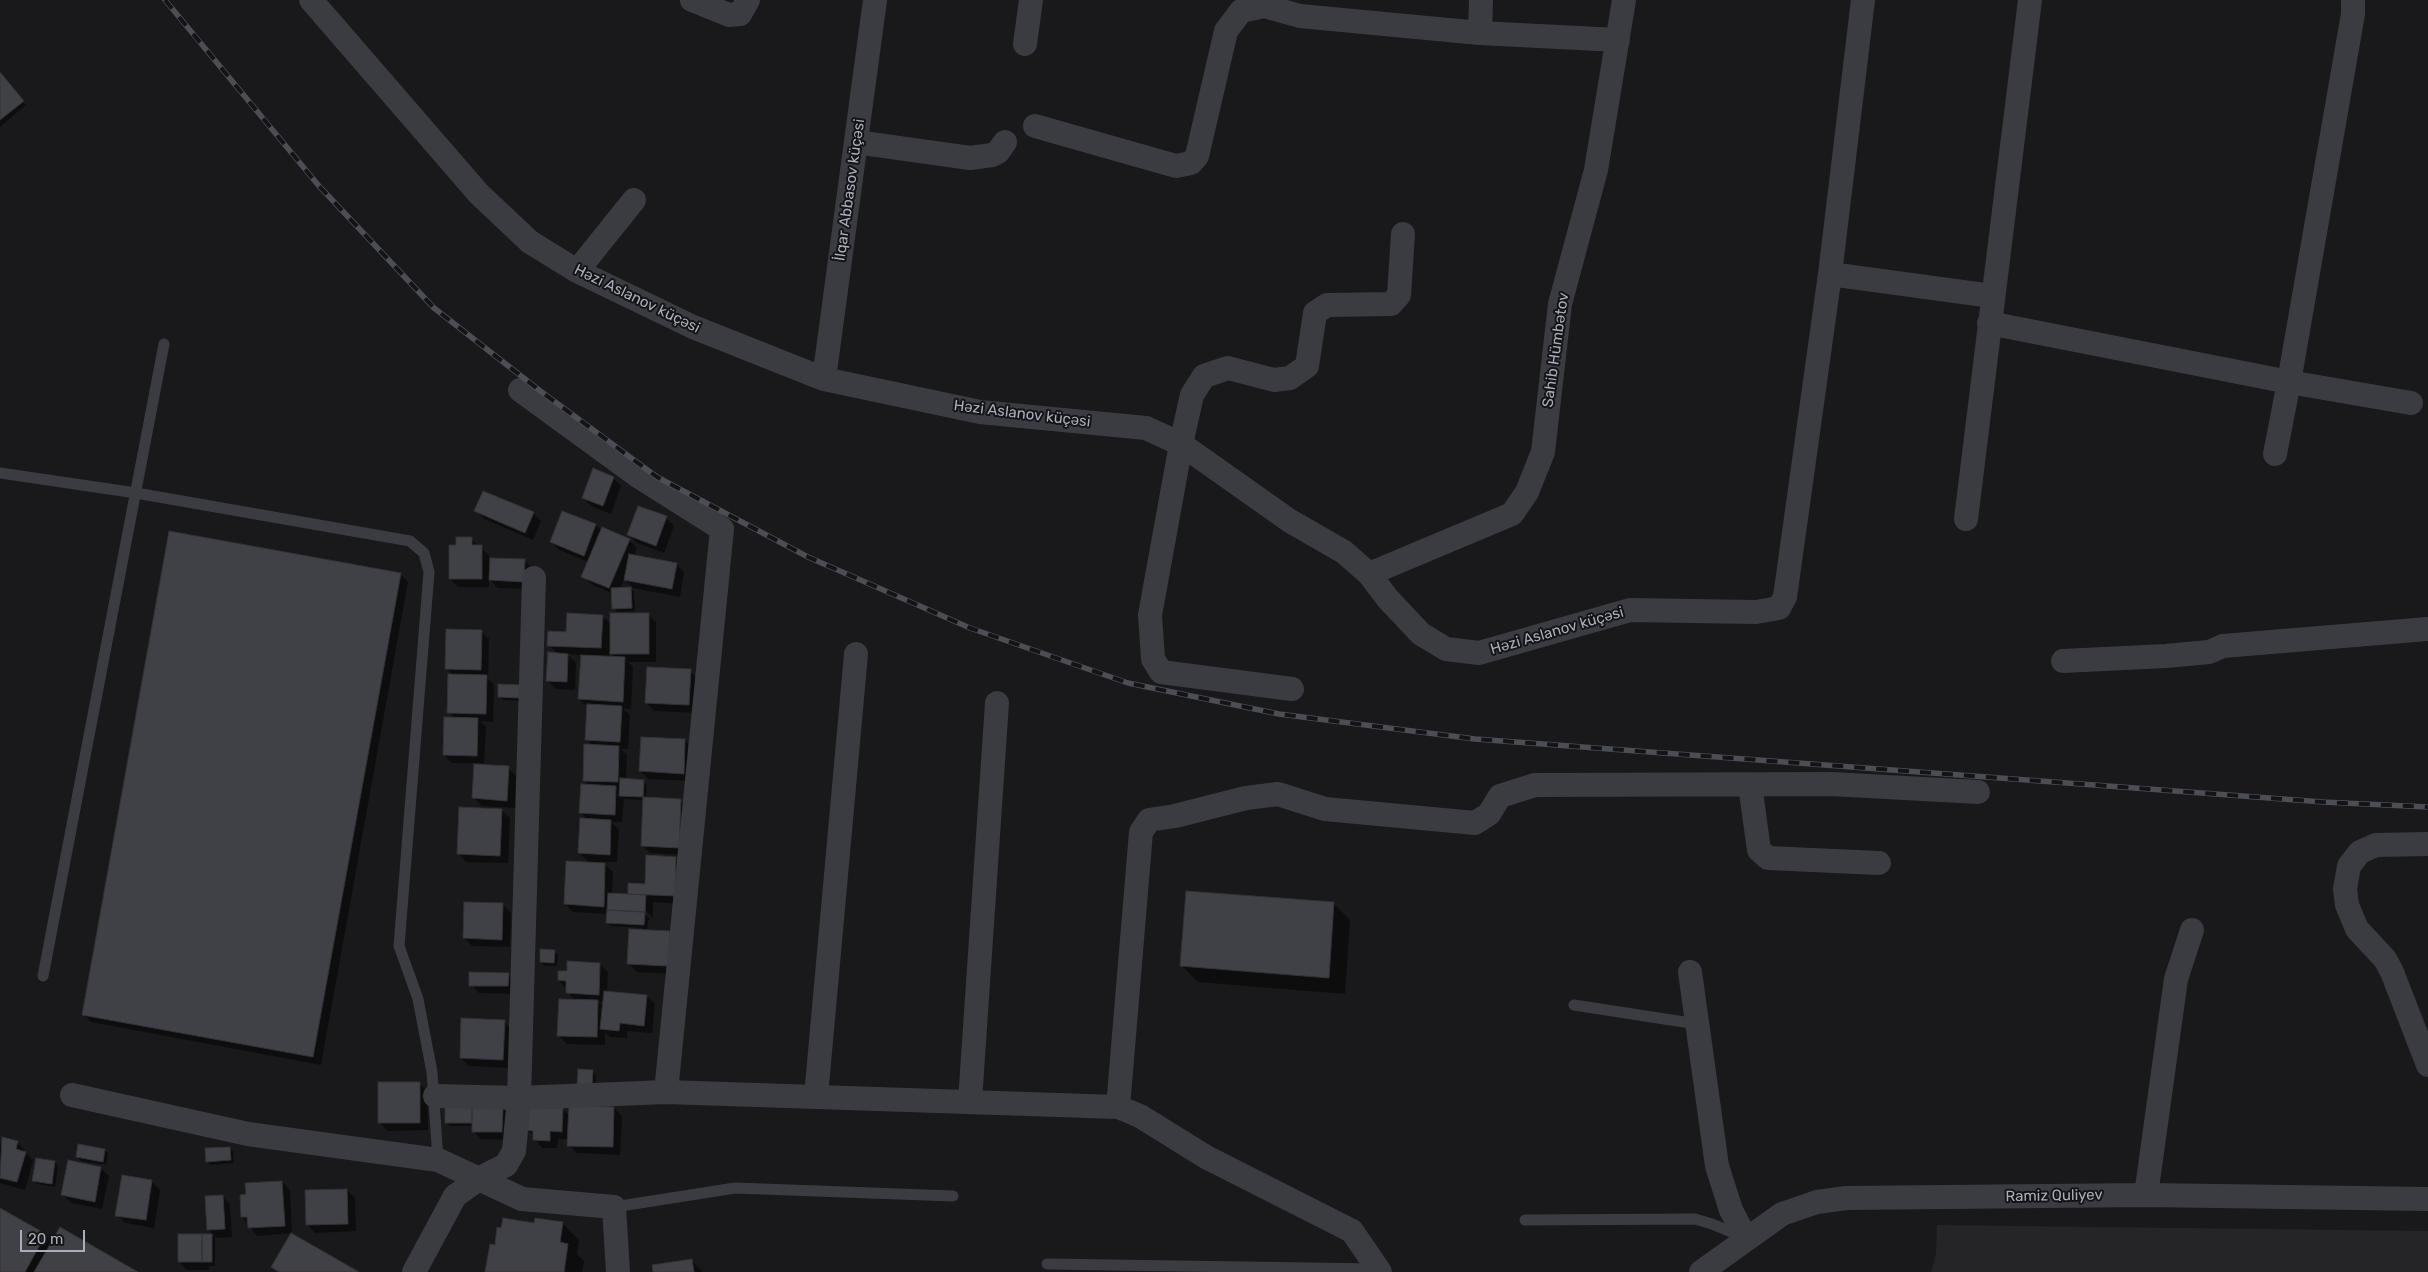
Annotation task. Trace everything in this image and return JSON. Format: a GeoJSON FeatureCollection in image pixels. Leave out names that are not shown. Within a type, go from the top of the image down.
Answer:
{"type":"FeatureCollection","features":[{"type":"Feature","properties":{"kind":"street","name":"Həzi Aslanov küçəsi"},"geometry":{"type":"LineString","coordinates":[[311,0],[479,194],[530,242],[577,271],[693,327],[824,379],[980,412],[1146,428],[1181,444],[1290,521],[1344,552],[1369,574],[1388,599],[1422,634],[1446,649],[1479,653],[1630,610],[1756,612],[1779,608],[1785,597],[1830,274]]}},
{"type":"Feature","properties":{"kind":"street"},"geometry":{"type":"LineString","coordinates":[[692,0],[729,16],[740,14],[748,0]]}},
{"type":"Feature","properties":{"kind":"street","name":"İlqar Abbasov küçəsi"},"geometry":{"type":"LineString","coordinates":[[824,379],[875,0]]}},
{"type":"Feature","properties":{"kind":"street"},"geometry":{"type":"LineString","coordinates":[[1025,44],[1031,0]]}},
{"type":"Feature","properties":{"kind":"street"},"geometry":{"type":"LineString","coordinates":[[1480,34],[1481,0]]}},
{"type":"Feature","properties":{"kind":"street","name":"Sahib Hümbətov"},"geometry":{"type":"LineString","coordinates":[[1369,574],[1512,514],[1527,492],[1543,452],[1560,304],[1596,170],[1624,0]]}},
{"type":"Feature","properties":{"kind":"street"},"geometry":{"type":"LineString","coordinates":[[1863,0],[1830,274],[1992,296]]}},
{"type":"Feature","properties":{"kind":"street"},"geometry":{"type":"LineString","coordinates":[[1966,519],[2030,0]]}},
{"type":"Feature","properties":{"kind":"street"},"geometry":{"type":"LineString","coordinates":[[2275,454],[2290,382],[2354,14],[2353,0]]}},
{"type":"Feature","properties":{"kind":"street"},"geometry":{"type":"LineString","coordinates":[[1035,126],[1176,166],[1191,163],[1197,156],[1226,31],[1241,11],[1264,6],[1304,8],[1480,34],[1618,40]]}},
{"type":"Feature","properties":{"kind":"street"},"geometry":{"type":"LineString","coordinates":[[856,142],[970,158],[992,155],[998,152],[1005,142]]}},
{"type":"Feature","properties":{"kind":"street"},"geometry":{"type":"LineString","coordinates":[[577,271],[634,200]]}},
{"type":"Feature","properties":{"kind":"street"},"geometry":{"type":"LineString","coordinates":[[1292,689],[1161,672],[1152,659],[1150,615],[1181,444],[1192,395],[1204,376],[1228,368],[1274,380],[1290,378],[1307,366],[1315,313],[1327,305],[1391,304],[1399,295],[1403,234]]}},
{"type":"Feature","properties":{"kind":"street"},"geometry":{"type":"LineString","coordinates":[[1989,323],[2290,382],[2411,402]]}},
{"type":"Feature","properties":{"kind":"street"},"geometry":{"type":"LineString","coordinates":[[520,390],[638,476],[722,529],[666,1092]]}},
{"type":"Feature","properties":{"kind":"street"},"geometry":{"type":"LineString","coordinates":[[414,1272],[455,1196],[480,1178],[506,1165],[514,1152],[519,1098],[534,578]]}},
{"type":"Feature","properties":{"kind":"street"},"geometry":{"type":"LineString","coordinates":[[2063,661],[2166,656],[2209,652],[2223,646],[2428,629]]}},
{"type":"Feature","properties":{"kind":"street"},"geometry":{"type":"LineString","coordinates":[[816,1096],[856,654]]}},
{"type":"Feature","properties":{"kind":"street"},"geometry":{"type":"LineString","coordinates":[[970,1101],[996,703]]}},
{"type":"Feature","properties":{"kind":"street"},"geometry":{"type":"LineString","coordinates":[[1118,1107],[1141,832],[1148,820],[1174,816],[1246,798],[1278,794],[1325,809],[1475,823],[1489,814],[1500,796],[1535,785],[1831,784],[1978,792]]}},
{"type":"Feature","properties":{"kind":"street"},"geometry":{"type":"LineString","coordinates":[[1750,785],[1759,850],[1768,858],[1879,863]]}},
{"type":"Feature","properties":{"kind":"street"},"geometry":{"type":"LineString","coordinates":[[2426,1051],[2392,972],[2384,959],[2357,929],[2347,905],[2345,889],[2349,866],[2360,852],[2376,845],[2428,844]]}},
{"type":"Feature","properties":{"kind":"street"},"geometry":{"type":"LineString","coordinates":[[2146,1195],[2176,978],[2192,930]]}},
{"type":"Feature","properties":{"kind":"street"},"geometry":{"type":"LineString","coordinates":[[1690,972],[1718,1166],[1731,1210],[1746,1239]]}},
{"type":"Feature","properties":{"kind":"street"},"geometry":{"type":"LineString","coordinates":[[435,1096],[519,1098],[666,1092],[1118,1107],[1140,1116],[1206,1157],[1352,1231],[1378,1271]]}},
{"type":"Feature","properties":{"kind":"street"},"geometry":{"type":"LineString","coordinates":[[72,1095],[248,1134],[438,1160],[522,1199],[614,1207],[618,1272]]}},
{"type":"Feature","properties":{"kind":"street","name":"Ramiz Quliyev"},"geometry":{"type":"LineString","coordinates":[[1701,1272],[1782,1214],[1817,1202],[1846,1198],[2146,1195],[2428,1200]]}},
{"type":"Feature","properties":{"kind":"lane"},"geometry":{"type":"LineString","coordinates":[[43,976],[164,344]]}},
{"type":"Feature","properties":{"kind":"lane"},"geometry":{"type":"LineString","coordinates":[[0,473],[136,493],[410,542],[424,553],[430,572],[398,946],[418,999],[435,1096],[438,1160]]}},
{"type":"Feature","properties":{"kind":"lane"},"geometry":{"type":"LineString","coordinates":[[1574,1004],[1698,1024]]}},
{"type":"Feature","properties":{"kind":"lane"},"geometry":{"type":"LineString","coordinates":[[614,1207],[735,1188],[953,1196]]}},
{"type":"Feature","properties":{"kind":"lane"},"geometry":{"type":"LineString","coordinates":[[1525,1220],[1694,1219],[1712,1224],[1746,1239]]}},
{"type":"Feature","properties":{"kind":"lane"},"geometry":{"type":"LineString","coordinates":[[1047,1264],[1378,1271]]}},
{"type":"Feature","properties":{"kind":"shaded area"},"geometry":{"type":"Polygon","coordinates":[[[1937,1225],[2428,1231],[2428,1272],[1931,1272],[1936,1254],[1937,1225]]]}},
{"type":"Feature","properties":{"kind":"building"},"geometry":{"type":"Polygon","coordinates":[[[0,72],[24,101],[0,120],[0,72]]]}},
{"type":"Feature","properties":{"kind":"building"},"geometry":{"type":"Polygon","coordinates":[[[593,468],[614,477],[603,506],[582,498],[593,468]]]}},
{"type":"Feature","properties":{"kind":"building"},"geometry":{"type":"Polygon","coordinates":[[[483,491],[534,512],[525,533],[474,511],[483,491]]]}},
{"type":"Feature","properties":{"kind":"building"},"geometry":{"type":"Polygon","coordinates":[[[638,506],[667,516],[656,546],[627,535],[638,506]]]}},
{"type":"Feature","properties":{"kind":"building"},"geometry":{"type":"Polygon","coordinates":[[[562,511],[596,524],[584,556],[550,542],[562,511]]]}},
{"type":"Feature","properties":{"kind":"building"},"geometry":{"type":"Polygon","coordinates":[[[602,527],[630,539],[609,588],[581,577],[602,527]]]}},
{"type":"Feature","properties":{"kind":"building"},"geometry":{"type":"Polygon","coordinates":[[[169,531],[401,573],[313,1057],[82,1015],[169,531]]]}},
{"type":"Feature","properties":{"kind":"building"},"geometry":{"type":"Polygon","coordinates":[[[456,537],[472,537],[472,545],[482,545],[482,579],[449,579],[449,545],[456,545],[456,537]]]}},
{"type":"Feature","properties":{"kind":"building"},"geometry":{"type":"Polygon","coordinates":[[[629,554],[677,563],[672,589],[624,580],[629,554]]]}},
{"type":"Feature","properties":{"kind":"building"},"geometry":{"type":"Polygon","coordinates":[[[490,558],[525,559],[524,582],[489,580],[490,558]]]}},
{"type":"Feature","properties":{"kind":"building"},"geometry":{"type":"Polygon","coordinates":[[[631,587],[632,608],[612,609],[611,588],[631,587]]]}},
{"type":"Feature","properties":{"kind":"building"},"geometry":{"type":"Polygon","coordinates":[[[567,613],[603,615],[601,648],[547,646],[548,631],[566,632],[567,613]]]}},
{"type":"Feature","properties":{"kind":"building"},"geometry":{"type":"Polygon","coordinates":[[[610,613],[649,613],[649,654],[610,654],[610,613]]]}},
{"type":"Feature","properties":{"kind":"building"},"geometry":{"type":"Polygon","coordinates":[[[446,629],[482,630],[481,670],[445,669],[446,629]]]}},
{"type":"Feature","properties":{"kind":"building"},"geometry":{"type":"Polygon","coordinates":[[[548,652],[568,654],[567,682],[546,681],[548,652]]]}},
{"type":"Feature","properties":{"kind":"building"},"geometry":{"type":"Polygon","coordinates":[[[581,655],[625,657],[623,702],[578,699],[581,655]]]}},
{"type":"Feature","properties":{"kind":"building"},"geometry":{"type":"Polygon","coordinates":[[[647,667],[691,669],[689,705],[645,703],[647,667]]]}},
{"type":"Feature","properties":{"kind":"building"},"geometry":{"type":"Polygon","coordinates":[[[448,674],[487,675],[486,714],[447,713],[448,674]]]}},
{"type":"Feature","properties":{"kind":"building"},"geometry":{"type":"Polygon","coordinates":[[[498,684],[520,685],[519,698],[498,697],[498,684]]]}},
{"type":"Feature","properties":{"kind":"building"},"geometry":{"type":"Polygon","coordinates":[[[587,704],[622,706],[620,742],[585,740],[587,704]]]}},
{"type":"Feature","properties":{"kind":"building"},"geometry":{"type":"Polygon","coordinates":[[[444,717],[478,718],[477,756],[443,755],[444,717]]]}},
{"type":"Feature","properties":{"kind":"building"},"geometry":{"type":"Polygon","coordinates":[[[641,737],[685,739],[684,774],[639,771],[641,737]]]}},
{"type":"Feature","properties":{"kind":"building"},"geometry":{"type":"Polygon","coordinates":[[[584,744],[619,746],[618,782],[583,781],[584,744]]]}},
{"type":"Feature","properties":{"kind":"building"},"geometry":{"type":"Polygon","coordinates":[[[474,764],[509,766],[507,801],[472,798],[474,764]]]}},
{"type":"Feature","properties":{"kind":"building"},"geometry":{"type":"Polygon","coordinates":[[[620,778],[644,780],[643,797],[619,796],[620,778]]]}},
{"type":"Feature","properties":{"kind":"building"},"geometry":{"type":"Polygon","coordinates":[[[581,784],[616,786],[615,815],[579,813],[581,784]]]}},
{"type":"Feature","properties":{"kind":"building"},"geometry":{"type":"Polygon","coordinates":[[[643,797],[681,799],[679,848],[641,846],[643,797]]]}},
{"type":"Feature","properties":{"kind":"building"},"geometry":{"type":"Polygon","coordinates":[[[459,807],[502,809],[500,856],[457,854],[459,807]]]}},
{"type":"Feature","properties":{"kind":"building"},"geometry":{"type":"Polygon","coordinates":[[[580,818],[611,820],[610,855],[578,853],[580,818]]]}},
{"type":"Feature","properties":{"kind":"building"},"geometry":{"type":"Polygon","coordinates":[[[646,855],[676,857],[675,896],[628,894],[628,883],[645,884],[646,855]]]}},
{"type":"Feature","properties":{"kind":"building"},"geometry":{"type":"Polygon","coordinates":[[[566,861],[605,863],[604,907],[564,904],[566,861]]]}},
{"type":"Feature","properties":{"kind":"building"},"geometry":{"type":"Polygon","coordinates":[[[1186,891],[1334,902],[1329,978],[1180,966],[1186,891]]]}},
{"type":"Feature","properties":{"kind":"building"},"geometry":{"type":"Polygon","coordinates":[[[608,893],[646,895],[645,912],[607,910],[608,893]]]}},
{"type":"Feature","properties":{"kind":"building"},"geometry":{"type":"Polygon","coordinates":[[[464,902],[503,903],[502,940],[463,938],[464,902]]]}},
{"type":"Feature","properties":{"kind":"building"},"geometry":{"type":"Polygon","coordinates":[[[607,910],[645,912],[644,925],[606,923],[607,910]]]}},
{"type":"Feature","properties":{"kind":"building"},"geometry":{"type":"Polygon","coordinates":[[[629,929],[670,931],[668,966],[627,964],[629,929]]]}},
{"type":"Feature","properties":{"kind":"building"},"geometry":{"type":"Polygon","coordinates":[[[540,949],[555,950],[554,963],[540,962],[540,949]]]}},
{"type":"Feature","properties":{"kind":"building"},"geometry":{"type":"Polygon","coordinates":[[[567,961],[600,963],[599,995],[566,993],[566,981],[558,980],[558,971],[567,971],[567,961]]]}},
{"type":"Feature","properties":{"kind":"building"},"geometry":{"type":"Polygon","coordinates":[[[469,972],[509,973],[508,986],[469,986],[469,972]]]}},
{"type":"Feature","properties":{"kind":"building"},"geometry":{"type":"Polygon","coordinates":[[[604,991],[647,995],[644,1026],[620,1023],[619,1031],[600,1029],[604,991]]]}},
{"type":"Feature","properties":{"kind":"building"},"geometry":{"type":"Polygon","coordinates":[[[559,999],[598,1000],[597,1037],[557,1036],[559,999]]]}},
{"type":"Feature","properties":{"kind":"building"},"geometry":{"type":"Polygon","coordinates":[[[461,1018],[505,1020],[503,1060],[460,1058],[461,1018]]]}},
{"type":"Feature","properties":{"kind":"building"},"geometry":{"type":"Polygon","coordinates":[[[578,1069],[593,1070],[592,1086],[577,1085],[578,1069]]]}},
{"type":"Feature","properties":{"kind":"building"},"geometry":{"type":"Polygon","coordinates":[[[378,1082],[420,1082],[420,1123],[378,1123],[378,1082]]]}},
{"type":"Feature","properties":{"kind":"building"},"geometry":{"type":"Polygon","coordinates":[[[445,1105],[472,1105],[472,1123],[445,1123],[445,1105]]]}},
{"type":"Feature","properties":{"kind":"building"},"geometry":{"type":"Polygon","coordinates":[[[472,1105],[503,1106],[502,1132],[472,1132],[472,1105]]]}},
{"type":"Feature","properties":{"kind":"building"},"geometry":{"type":"Polygon","coordinates":[[[569,1105],[614,1107],[613,1147],[567,1146],[569,1105]]]}},
{"type":"Feature","properties":{"kind":"building"},"geometry":{"type":"Polygon","coordinates":[[[528,1107],[563,1108],[562,1132],[550,1131],[550,1141],[533,1140],[533,1131],[527,1130],[528,1107]]]}},
{"type":"Feature","properties":{"kind":"building"},"geometry":{"type":"Polygon","coordinates":[[[2,1137],[18,1141],[16,1149],[26,1152],[17,1182],[0,1178],[2,1137]]]}},
{"type":"Feature","properties":{"kind":"building"},"geometry":{"type":"Polygon","coordinates":[[[78,1144],[105,1149],[103,1162],[76,1157],[78,1144]]]}},
{"type":"Feature","properties":{"kind":"building"},"geometry":{"type":"Polygon","coordinates":[[[230,1147],[231,1160],[206,1162],[205,1148],[230,1147]]]}},
{"type":"Feature","properties":{"kind":"building"},"geometry":{"type":"Polygon","coordinates":[[[36,1158],[55,1161],[52,1184],[32,1181],[36,1158]]]}},
{"type":"Feature","properties":{"kind":"building"},"geometry":{"type":"Polygon","coordinates":[[[68,1160],[101,1167],[95,1202],[61,1195],[68,1160]]]}},
{"type":"Feature","properties":{"kind":"building"},"geometry":{"type":"Polygon","coordinates":[[[122,1175],[152,1180],[146,1220],[115,1216],[122,1175]]]}},
{"type":"Feature","properties":{"kind":"building"},"geometry":{"type":"Polygon","coordinates":[[[282,1181],[285,1226],[248,1228],[247,1217],[241,1217],[240,1195],[246,1194],[245,1183],[282,1181]]]}},
{"type":"Feature","properties":{"kind":"building"},"geometry":{"type":"Polygon","coordinates":[[[347,1189],[348,1224],[306,1225],[305,1190],[347,1189]]]}},
{"type":"Feature","properties":{"kind":"building"},"geometry":{"type":"Polygon","coordinates":[[[223,1195],[225,1229],[207,1230],[205,1196],[223,1195]]]}},
{"type":"Feature","properties":{"kind":"building"},"geometry":{"type":"Polygon","coordinates":[[[0,1208],[46,1234],[25,1272],[0,1272],[0,1208]]]}},
{"type":"Feature","properties":{"kind":"building"},"geometry":{"type":"Polygon","coordinates":[[[503,1218],[534,1223],[535,1218],[563,1222],[560,1242],[568,1244],[564,1272],[485,1272],[490,1244],[495,1245],[497,1227],[501,1228],[503,1218]]]}},
{"type":"Feature","properties":{"kind":"building"},"geometry":{"type":"Polygon","coordinates":[[[60,1227],[138,1272],[34,1272],[60,1227]]]}},
{"type":"Feature","properties":{"kind":"building"},"geometry":{"type":"Polygon","coordinates":[[[291,1233],[359,1272],[279,1272],[271,1267],[291,1233]]]}},
{"type":"Feature","properties":{"kind":"building"},"geometry":{"type":"Polygon","coordinates":[[[178,1234],[202,1234],[202,1262],[178,1262],[178,1234]]]}},
{"type":"Feature","properties":{"kind":"building"},"geometry":{"type":"Polygon","coordinates":[[[202,1234],[212,1234],[212,1262],[202,1262],[202,1234]]]}},
{"type":"Feature","properties":{"kind":"building"},"geometry":{"type":"Polygon","coordinates":[[[692,1259],[694,1272],[653,1272],[652,1265],[692,1259]]]}},
{"type":"Feature","properties":{"kind":"railway"},"geometry":{"type":"LineString","coordinates":[[165,0],[319,186],[434,308],[539,390],[657,477],[808,557],[970,628],[1128,683],[1279,714],[1475,739],[2323,802],[2428,807]]}}]}
